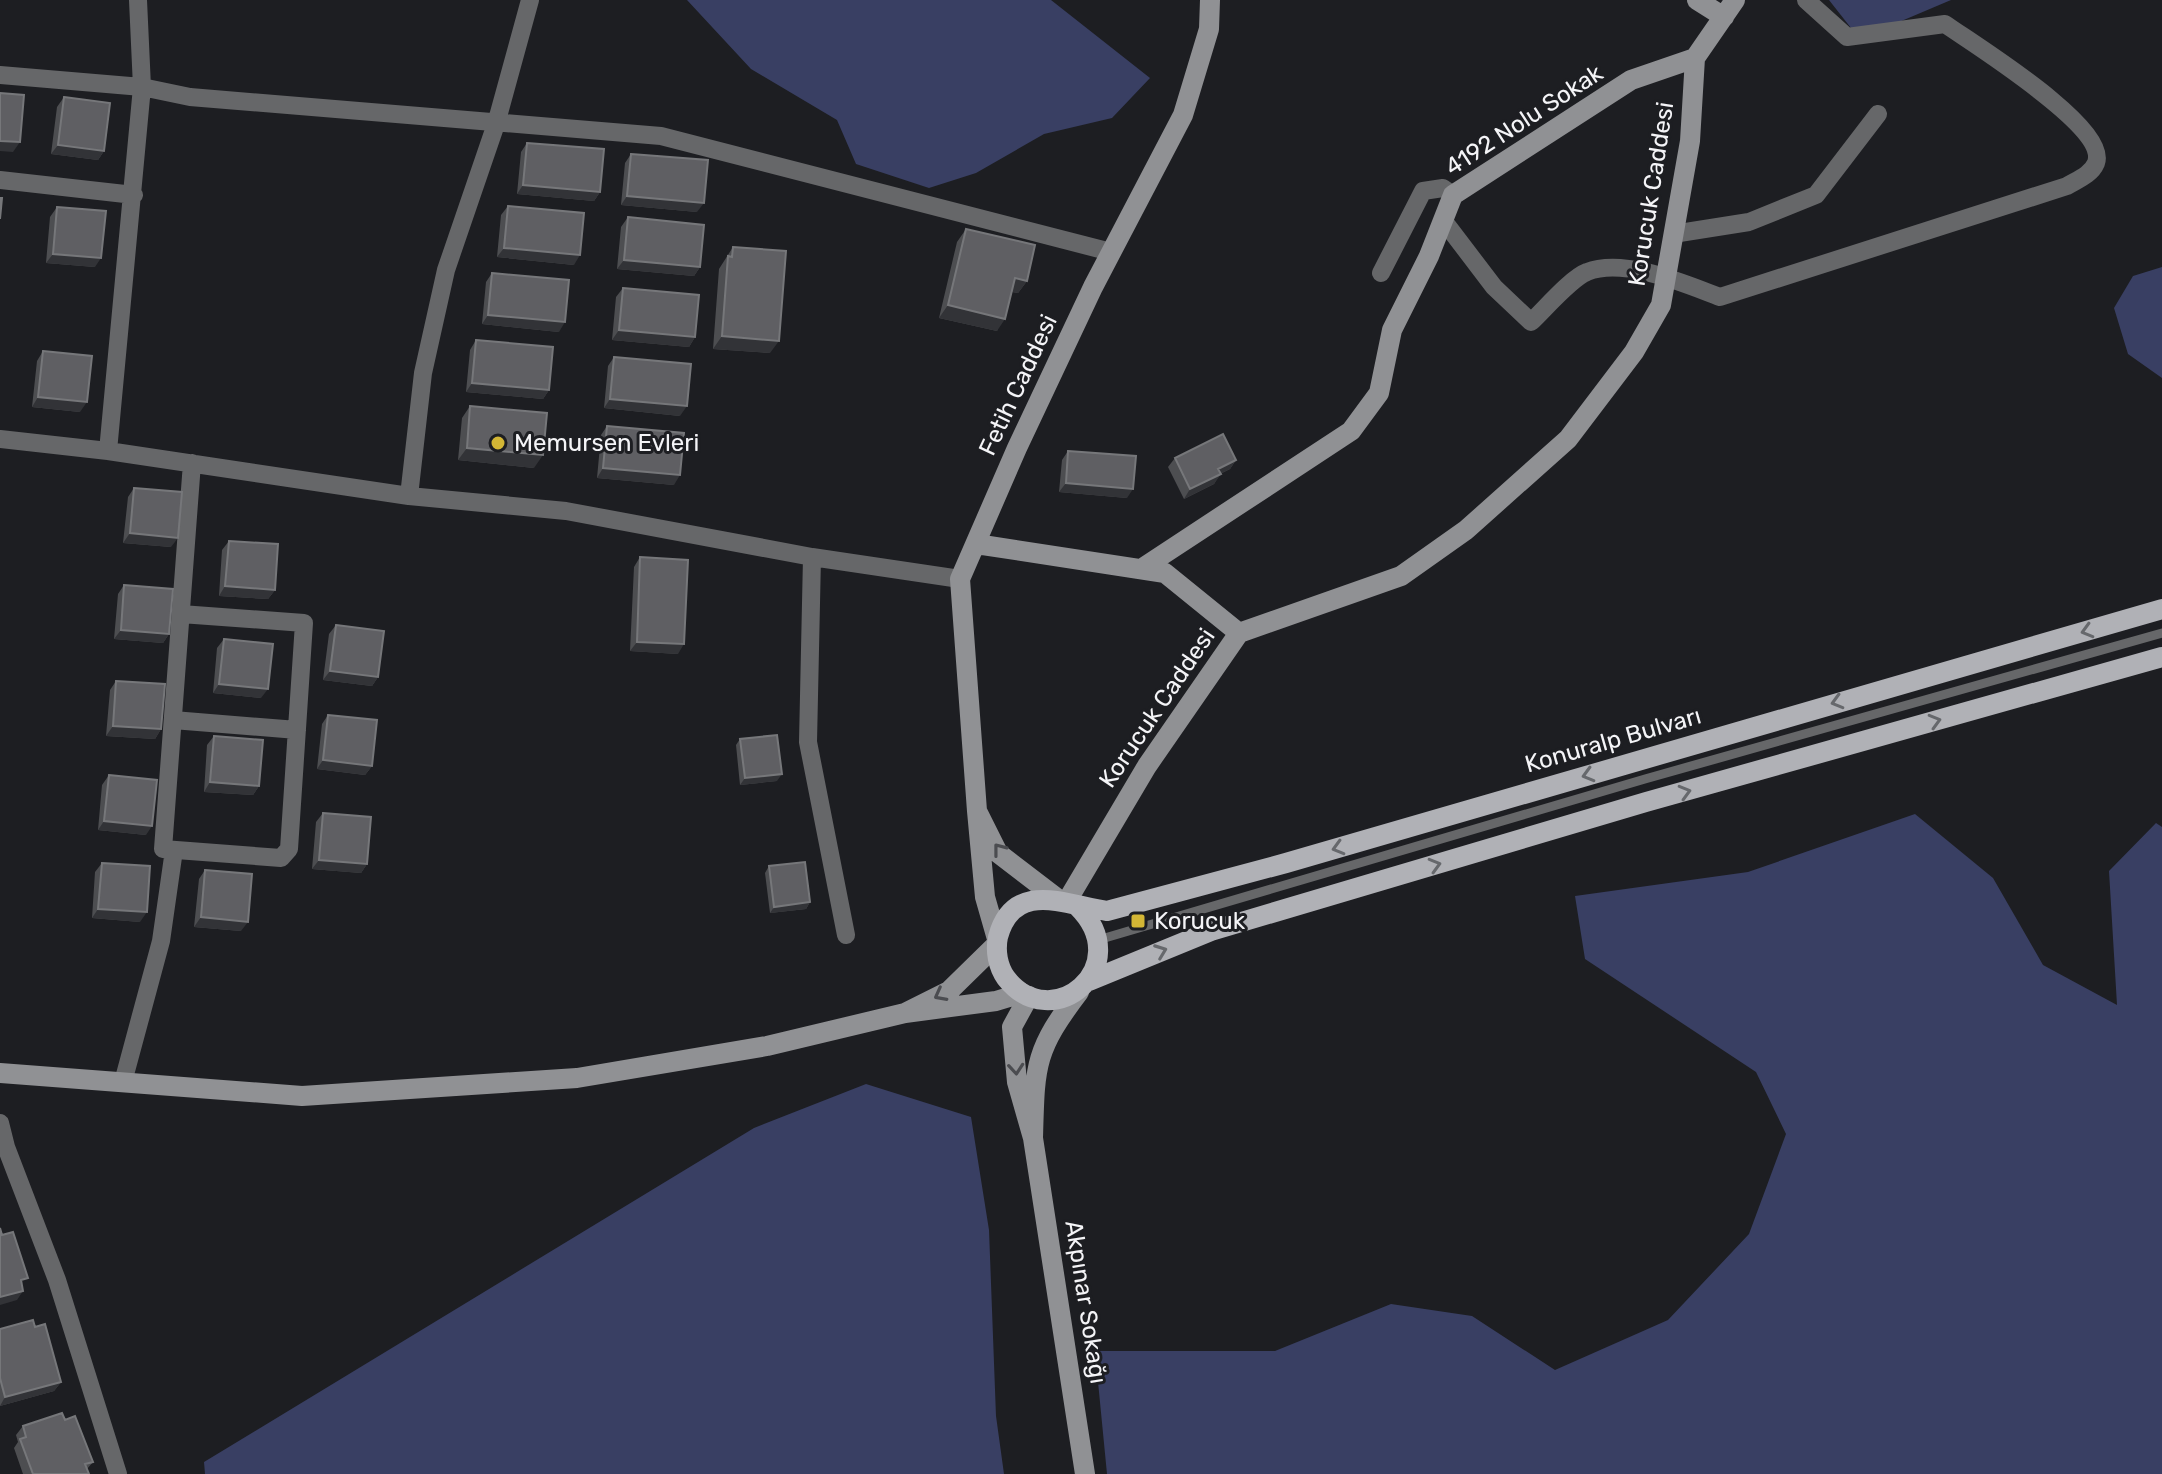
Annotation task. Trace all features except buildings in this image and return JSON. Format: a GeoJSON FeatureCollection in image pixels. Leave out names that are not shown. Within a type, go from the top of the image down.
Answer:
{"type":"FeatureCollection","features":[{"type":"Feature","properties":{"kind":"main road","name":"Konuralp Bulvarı"},"geometry":{"type":"LineString","coordinates":[[1068,903],[1107,911],[1286,863],[2162,609]]}},
{"type":"Feature","properties":{"kind":"main road"},"geometry":{"type":"LineString","coordinates":[[1084,986],[1097,966],[1098,940],[1090,919],[1068,903],[1030,901],[1015,910],[1004,923],[997,941],[1002,973],[1026,994],[1044,1000],[1061,999],[1211,931],[1646,802],[2162,657]]}},
{"type":"Feature","properties":{"kind":"street"},"geometry":{"type":"LineString","coordinates":[[108,451],[142,87],[138,0]]}},
{"type":"Feature","properties":{"kind":"street"},"geometry":{"type":"LineString","coordinates":[[409,496],[423,373],[446,270],[496,124],[530,0]]}},
{"type":"Feature","properties":{"kind":"street","name":"Fetih Caddesi"},"geometry":{"type":"LineString","coordinates":[[960,579],[1017,448],[1111,252],[1183,115],[1209,29],[1210,0]]}},
{"type":"Feature","properties":{"kind":"street"},"geometry":{"type":"LineString","coordinates":[[1695,58],[1730,8],[1697,0]]}},
{"type":"Feature","properties":{"kind":"street"},"geometry":{"type":"LineString","coordinates":[[1443,220],[1494,287],[1531,322],[1584,272],[1612,267],[1666,278],[1720,297],[2067,186],[2086,176],[2096,163],[2096,150],[2085,130],[2061,107],[1945,24],[1847,37],[1806,0]]}},
{"type":"Feature","properties":{"kind":"street","name":"Korucuk Caddesi"},"geometry":{"type":"LineString","coordinates":[[1068,903],[1147,766],[1239,633],[1401,576],[1466,530],[1568,439],[1634,352],[1661,305],[1690,141],[1695,58]]}},
{"type":"Feature","properties":{"kind":"street","name":"4192 Nolu Sokak"},"geometry":{"type":"LineString","coordinates":[[1141,569],[1351,431],[1379,393],[1392,330],[1453,195],[1631,80],[1695,58]]}},
{"type":"Feature","properties":{"kind":"street"},"geometry":{"type":"LineString","coordinates":[[0,75],[142,87],[190,97],[661,136],[1111,252]]}},
{"type":"Feature","properties":{"kind":"street"},"geometry":{"type":"LineString","coordinates":[[1673,234],[1749,222],[1816,195],[1878,114]]}},
{"type":"Feature","properties":{"kind":"street"},"geometry":{"type":"LineString","coordinates":[[0,180],[134,195]]}},
{"type":"Feature","properties":{"kind":"street"},"geometry":{"type":"LineString","coordinates":[[1381,273],[1423,191],[1443,188],[1453,195]]}},
{"type":"Feature","properties":{"kind":"street"},"geometry":{"type":"LineString","coordinates":[[0,439],[108,451],[409,496],[566,511],[812,557],[960,579],[972,694],[977,811],[985,897],[997,941],[949,991],[905,1013]]}},
{"type":"Feature","properties":{"kind":"street"},"geometry":{"type":"LineString","coordinates":[[181,614],[304,623],[287,855],[163,849],[192,463]]}},
{"type":"Feature","properties":{"kind":"street"},"geometry":{"type":"LineString","coordinates":[[976,544],[1165,573],[1239,633]]}},
{"type":"Feature","properties":{"kind":"street"},"geometry":{"type":"LineString","coordinates":[[812,557],[808,742],[846,935]]}},
{"type":"Feature","properties":{"kind":"street"},"geometry":{"type":"LineString","coordinates":[[173,720],[297,730]]}},
{"type":"Feature","properties":{"kind":"street"},"geometry":{"type":"LineString","coordinates":[[977,811],[998,853],[1068,903]]}},
{"type":"Feature","properties":{"kind":"street"},"geometry":{"type":"LineString","coordinates":[[123,1082],[161,941],[174,850]]}},
{"type":"Feature","properties":{"kind":"street","name":"Akpınar Sokağı"},"geometry":{"type":"LineString","coordinates":[[1033,1138],[1038,1057],[1051,1029],[1084,986]]}},
{"type":"Feature","properties":{"kind":"street"},"geometry":{"type":"LineString","coordinates":[[0,1073],[302,1096],[577,1078],[767,1046],[905,1013],[1026,994]]}},
{"type":"Feature","properties":{"kind":"street","name":"Akpınar Sokağı"},"geometry":{"type":"LineString","coordinates":[[1026,994],[1012,1027],[1017,1082],[1033,1138],[1085,1474]]}},
{"type":"Feature","properties":{"kind":"street"},"geometry":{"type":"LineString","coordinates":[[0,1123],[6,1147],[62,1295],[118,1474]]}},
{"type":"Feature","properties":{"kind":"lane"},"geometry":{"type":"LineString","coordinates":[[1098,940],[1645,779],[2162,633]]}},
{"type":"Feature","properties":{"kind":"shaded area"},"geometry":{"type":"Polygon","coordinates":[[[687,0],[1051,0],[1150,78],[1112,118],[1044,134],[976,173],[929,188],[856,164],[837,120],[751,69],[687,0]]]}},
{"type":"Feature","properties":{"kind":"shaded area"},"geometry":{"type":"Polygon","coordinates":[[[1829,0],[1951,0],[1892,25],[1851,28],[1829,0]]]}},
{"type":"Feature","properties":{"kind":"shaded area"},"geometry":{"type":"Polygon","coordinates":[[[2162,267],[2162,378],[2128,354],[2114,308],[2133,276],[2162,267]]]}},
{"type":"Feature","properties":{"kind":"shaded area"},"geometry":{"type":"Polygon","coordinates":[[[1915,814],[1993,878],[2043,965],[2117,1005],[2109,871],[2156,823],[2162,827],[2162,1474],[1107,1474],[1095,1351],[1275,1351],[1391,1304],[1472,1316],[1555,1370],[1668,1320],[1749,1234],[1786,1134],[1756,1072],[1585,959],[1575,896],[1748,872],[1915,814]]]}},
{"type":"Feature","properties":{"kind":"shaded area"},"geometry":{"type":"Polygon","coordinates":[[[866,1084],[971,1117],[989,1230],[996,1416],[1004,1474],[205,1474],[204,1462],[754,1128],[866,1084]]]}},
{"type":"Feature","properties":{"kind":"place","name":"Memursen Evleri"},"geometry":{"type":"Point","coordinates":[498,443]}},
{"type":"Feature","properties":{"kind":"place","name":"Korucuk"},"geometry":{"type":"Point","coordinates":[1138,921]}}]}
